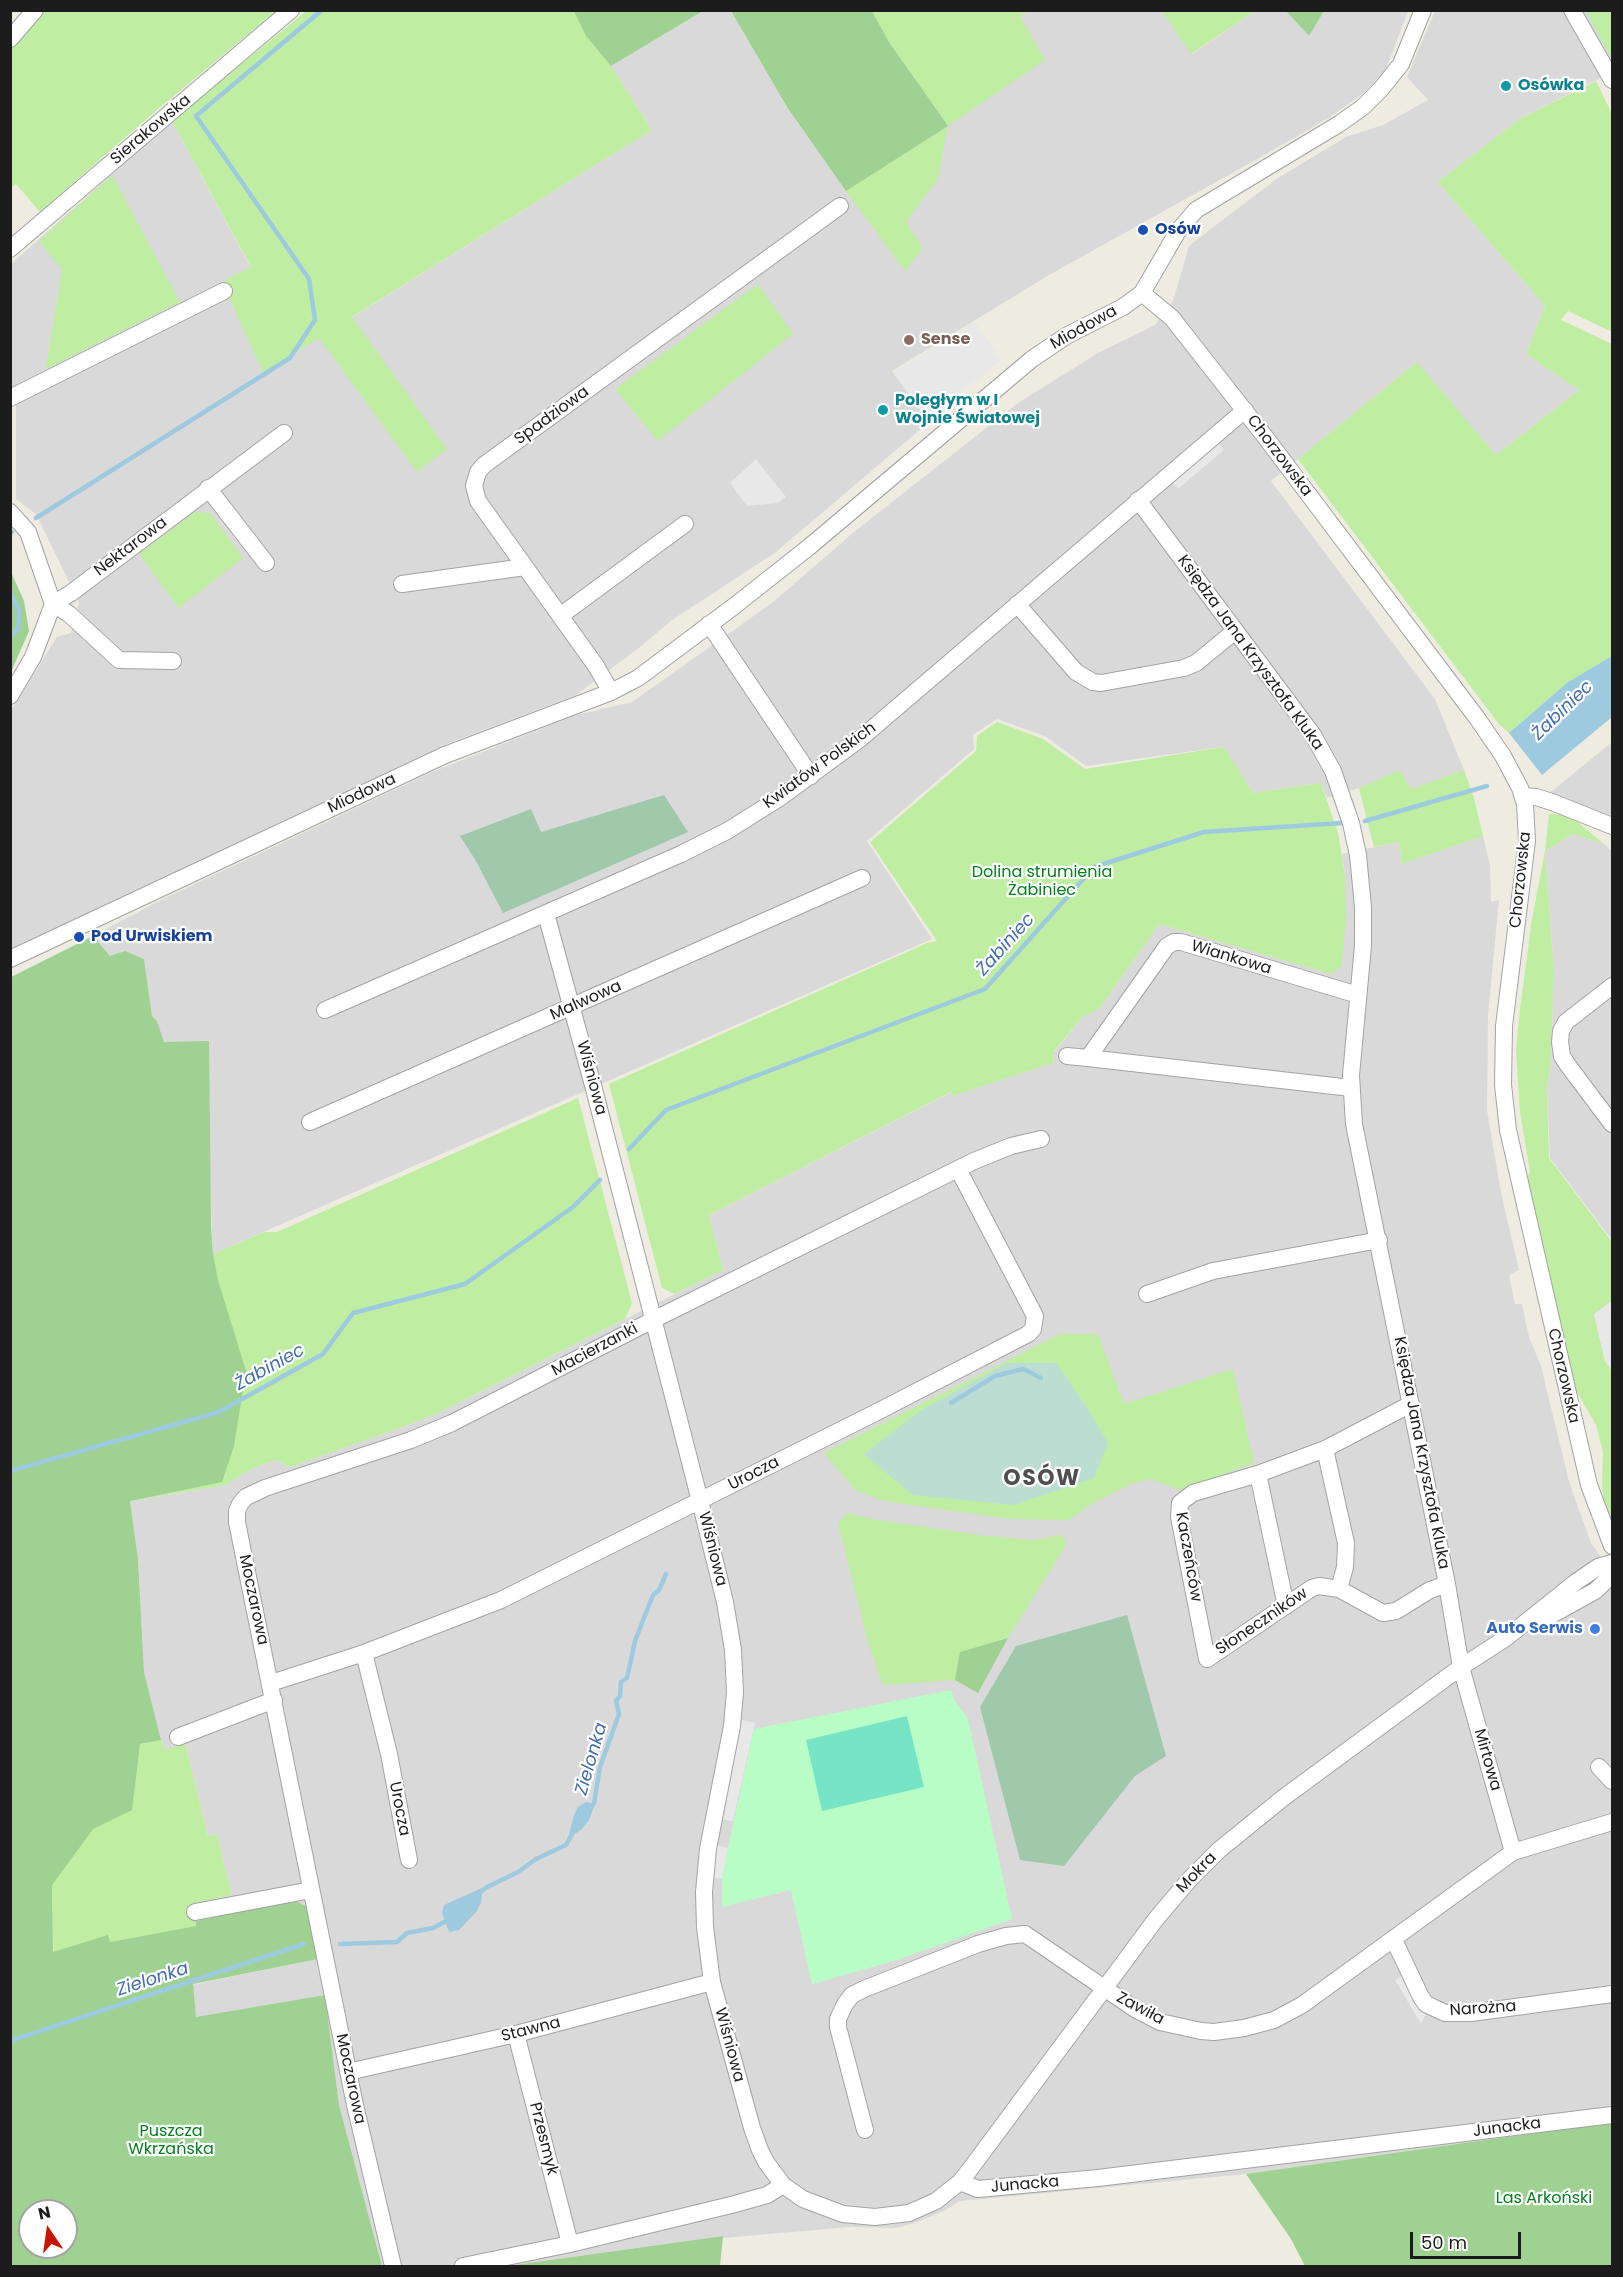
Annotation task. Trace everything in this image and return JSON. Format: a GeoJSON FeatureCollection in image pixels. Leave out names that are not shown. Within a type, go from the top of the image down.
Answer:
{"type":"FeatureCollection","features":[{"type":"Feature","properties":{"kind":"street"},"geometry":{"type":"LineString","coordinates":[[10,39],[35,10]]}},
{"type":"Feature","properties":{"kind":"street","name":"Sierakowska"},"geometry":{"type":"LineString","coordinates":[[10,249],[291,10]]}},
{"type":"Feature","properties":{"kind":"street","name":"Miodowa"},"geometry":{"type":"LineString","coordinates":[[10,959],[445,755],[610,692],[635,680],[827,532],[1032,359],[1066,336],[1123,307],[1142,293],[1178,231],[1196,210],[1348,118],[1376,94],[1391,77],[1404,58],[1423,10]]}},
{"type":"Feature","properties":{"kind":"street"},"geometry":{"type":"LineString","coordinates":[[1572,10],[1612,80]]}},
{"type":"Feature","properties":{"kind":"street","name":"Spadziowa"},"geometry":{"type":"LineString","coordinates":[[610,692],[596,666],[478,501],[474,486],[477,472],[840,206]]}},
{"type":"Feature","properties":{"kind":"street"},"geometry":{"type":"LineString","coordinates":[[10,398],[224,291]]}},
{"type":"Feature","properties":{"kind":"street","name":"Chorzowska"},"geometry":{"type":"LineString","coordinates":[[1142,293],[1172,318],[1245,410],[1484,727],[1510,767],[1523,796],[1527,841],[1504,1026],[1505,1106],[1512,1154],[1583,1460],[1596,1505],[1612,1546]]}},
{"type":"Feature","properties":{"kind":"street","name":"Kwiatów Polskich"},"geometry":{"type":"LineString","coordinates":[[325,1010],[546,914],[727,831],[811,776],[883,720],[1245,410]]}},
{"type":"Feature","properties":{"kind":"street","name":"Nektarowa"},"geometry":{"type":"LineString","coordinates":[[53,604],[71,593],[284,433]]}},
{"type":"Feature","properties":{"kind":"street"},"geometry":{"type":"LineString","coordinates":[[208,488],[266,563]]}},
{"type":"Feature","properties":{"kind":"street","name":"Księdza Jana Krzysztofa Kluka"},"geometry":{"type":"LineString","coordinates":[[1138,500],[1313,735],[1330,764],[1343,798],[1359,855],[1363,936],[1351,1088],[1354,1124],[1448,1584],[1461,1667]]}},
{"type":"Feature","properties":{"kind":"street"},"geometry":{"type":"LineString","coordinates":[[10,512],[28,532],[53,604],[69,614],[119,660],[173,661]]}},
{"type":"Feature","properties":{"kind":"street"},"geometry":{"type":"LineString","coordinates":[[560,616],[685,524]]}},
{"type":"Feature","properties":{"kind":"street"},"geometry":{"type":"LineString","coordinates":[[402,584],[525,567]]}},
{"type":"Feature","properties":{"kind":"street"},"geometry":{"type":"LineString","coordinates":[[10,696],[33,657],[53,604]]}},
{"type":"Feature","properties":{"kind":"street"},"geometry":{"type":"LineString","coordinates":[[1017,604],[1076,672],[1084,678],[1101,683],[1184,668],[1196,663],[1235,631]]}},
{"type":"Feature","properties":{"kind":"street"},"geometry":{"type":"LineString","coordinates":[[709,624],[811,776]]}},
{"type":"Feature","properties":{"kind":"street"},"geometry":{"type":"LineString","coordinates":[[1523,796],[1552,802],[1612,826]]}},
{"type":"Feature","properties":{"kind":"street","name":"Malwowa"},"geometry":{"type":"LineString","coordinates":[[310,1122],[862,878]]}},
{"type":"Feature","properties":{"kind":"street","name":"Wiśniowa"},"geometry":{"type":"LineString","coordinates":[[546,914],[572,1007],[727,1612],[735,1677],[732,1725],[708,1849],[704,1908],[712,1982],[754,2134],[765,2162],[783,2185]]}},
{"type":"Feature","properties":{"kind":"street","name":"Wiankowa"},"geometry":{"type":"LineString","coordinates":[[1088,1058],[1167,946],[1174,942],[1181,942],[1358,995]]}},
{"type":"Feature","properties":{"kind":"street"},"geometry":{"type":"LineString","coordinates":[[1612,986],[1566,1022],[1561,1031],[1560,1042],[1562,1056],[1567,1064],[1612,1124]]}},
{"type":"Feature","properties":{"kind":"street"},"geometry":{"type":"LineString","coordinates":[[1067,1056],[1351,1088]]}},
{"type":"Feature","properties":{"kind":"street","name":"Macierzanki"},"geometry":{"type":"LineString","coordinates":[[237,1522],[237,1511],[240,1504],[255,1492],[432,1432],[475,1413],[653,1320],[958,1169],[1011,1146],[1041,1139]]}},
{"type":"Feature","properties":{"kind":"street","name":"Urocza"},"geometry":{"type":"LineString","coordinates":[[271,1683],[364,1653],[501,1600],[1028,1334],[1036,1323],[1035,1316],[958,1169]]}},
{"type":"Feature","properties":{"kind":"street"},"geometry":{"type":"LineString","coordinates":[[1147,1294],[1213,1271],[1378,1240]]}},
{"type":"Feature","properties":{"kind":"street","name":"Kaczeńców"},"geometry":{"type":"LineString","coordinates":[[1206,1659],[1179,1517],[1180,1503],[1193,1493],[1258,1474],[1325,1449],[1412,1404]]}},
{"type":"Feature","properties":{"kind":"street"},"geometry":{"type":"LineString","coordinates":[[1325,1449],[1346,1543],[1345,1567],[1339,1589],[1376,1611],[1390,1613],[1430,1590],[1448,1584]]}},
{"type":"Feature","properties":{"kind":"street"},"geometry":{"type":"LineString","coordinates":[[1258,1474],[1286,1605]]}},
{"type":"Feature","properties":{"kind":"street","name":"Moczarowa"},"geometry":{"type":"LineString","coordinates":[[237,1522],[348,2072],[393,2266]]}},
{"type":"Feature","properties":{"kind":"street","name":"Mokra"},"geometry":{"type":"LineString","coordinates":[[960,2182],[1166,1907],[1227,1843],[1283,1798],[1461,1667],[1506,1638],[1583,1577],[1598,1567],[1612,1563]]}},
{"type":"Feature","properties":{"kind":"street","name":"Mokra"},"geometry":{"type":"LineString","coordinates":[[1506,1638],[1582,1599],[1600,1588],[1612,1575]]}},
{"type":"Feature","properties":{"kind":"street","name":"Słoneczników"},"geometry":{"type":"LineString","coordinates":[[1206,1659],[1318,1586],[1339,1589]]}},
{"type":"Feature","properties":{"kind":"street","name":"Urocza"},"geometry":{"type":"LineString","coordinates":[[364,1653],[389,1754],[409,1860]]}},
{"type":"Feature","properties":{"kind":"street","name":"Mirtowa"},"geometry":{"type":"LineString","coordinates":[[1461,1667],[1513,1852]]}},
{"type":"Feature","properties":{"kind":"street"},"geometry":{"type":"LineString","coordinates":[[178,1737],[274,1700]]}},
{"type":"Feature","properties":{"kind":"street"},"geometry":{"type":"LineString","coordinates":[[1599,1767],[1612,1781]]}},
{"type":"Feature","properties":{"kind":"street","name":"Zawiła"},"geometry":{"type":"LineString","coordinates":[[865,2130],[838,2027],[840,2011],[852,1995],[864,1989],[978,1944],[1006,1936],[1025,1934],[1149,2017],[1176,2027],[1214,2032],[1236,2029],[1274,2020],[1289,2013],[1394,1940],[1513,1852],[1612,1822]]}},
{"type":"Feature","properties":{"kind":"street"},"geometry":{"type":"LineString","coordinates":[[195,1912],[311,1890]]}},
{"type":"Feature","properties":{"kind":"street","name":"Narożna"},"geometry":{"type":"LineString","coordinates":[[1394,1940],[1421,1997],[1426,2004],[1445,2013],[1471,2013],[1612,1994]]}},
{"type":"Feature","properties":{"kind":"street","name":"Stawna"},"geometry":{"type":"LineString","coordinates":[[348,2072],[516,2034],[712,1982]]}},
{"type":"Feature","properties":{"kind":"street","name":"Przesmyk"},"geometry":{"type":"LineString","coordinates":[[516,2034],[570,2244]]}},
{"type":"Feature","properties":{"kind":"street","name":"Junacka"},"geometry":{"type":"LineString","coordinates":[[960,2182],[978,2189],[1098,2178],[1612,2115]]}},
{"type":"Feature","properties":{"kind":"street"},"geometry":{"type":"LineString","coordinates":[[463,2266],[570,2244],[766,2195],[783,2185],[803,2199],[830,2210],[875,2217],[901,2214],[924,2207],[936,2201],[960,2182]]}},
{"type":"Feature","properties":{"kind":"shaded area"},"geometry":{"type":"Polygon","coordinates":[[[703,11],[731,11],[787,107],[1044,60],[1020,16],[1029,11],[1162,11],[1192,54],[1255,11],[1286,11],[1309,36],[1324,11],[1408,11],[1385,72],[1362,94],[1330,117],[1049,275],[892,371],[929,422],[776,552],[672,620],[576,695],[449,743],[11,949],[11,710],[57,637],[71,633],[79,602],[36,514],[16,499],[16,401],[11,395],[11,264],[172,121],[251,268],[223,282],[319,338],[652,130],[611,66],[703,11]]]}},
{"type":"Feature","properties":{"kind":"shaded area"},"geometry":{"type":"Polygon","coordinates":[[[1435,11],[1612,11],[1612,72],[1518,120],[1438,182],[1545,306],[1526,354],[1579,390],[1496,455],[1416,363],[1271,481],[1435,699],[1464,770],[1411,790],[1359,788],[1327,798],[1321,783],[1253,793],[1223,747],[1086,766],[1045,736],[997,719],[973,735],[974,749],[867,841],[932,939],[213,1254],[210,1184],[157,1021],[152,1016],[144,960],[110,956],[93,936],[161,900],[432,772],[573,716],[632,702],[772,603],[854,532],[1018,403],[1098,353],[1155,325],[1173,301],[1189,246],[1278,178],[1346,137],[1383,125],[1428,100],[1407,77],[1435,11]]]}},
{"type":"Feature","properties":{"kind":"shaded area"},"geometry":{"type":"Polygon","coordinates":[[[975,322],[1001,360],[927,420],[894,372],[975,322]]]}},
{"type":"Feature","properties":{"kind":"shaded area"},"geometry":{"type":"Polygon","coordinates":[[[1212,438],[1224,450],[1178,489],[1168,475],[1212,438]]]}},
{"type":"Feature","properties":{"kind":"shaded area"},"geometry":{"type":"Polygon","coordinates":[[[756,459],[786,497],[778,503],[747,506],[730,483],[756,459]]]}},
{"type":"Feature","properties":{"kind":"shaded area"},"geometry":{"type":"Polygon","coordinates":[[[1612,742],[1612,819],[1551,792],[1612,742]]]}},
{"type":"Feature","properties":{"kind":"shaded area"},"geometry":{"type":"Polygon","coordinates":[[[1573,834],[1604,844],[1612,851],[1612,1240],[1550,1158],[1547,1088],[1551,1060],[1554,970],[1545,851],[1573,834]]]}},
{"type":"Feature","properties":{"kind":"shaded area"},"geometry":{"type":"Polygon","coordinates":[[[1483,836],[1490,865],[1491,902],[1499,900],[1488,1015],[1487,1110],[1501,1193],[1519,1270],[1509,1275],[1515,1304],[1522,1304],[1529,1337],[1541,1366],[1569,1482],[1591,1543],[1612,1573],[1612,2122],[1246,2174],[960,2201],[946,2210],[896,2228],[850,2227],[722,2238],[722,2236],[507,2266],[382,2266],[339,2105],[325,1995],[196,2018],[192,1985],[317,1959],[293,1900],[196,1921],[192,1904],[232,1895],[217,1834],[208,1836],[185,1743],[166,1751],[161,1740],[144,1672],[138,1559],[130,1501],[226,1485],[251,1469],[276,1460],[290,1467],[408,1425],[440,1412],[723,1270],[709,1215],[952,1092],[953,1096],[1053,1063],[1054,1052],[1083,1017],[1100,1008],[1159,924],[1331,974],[1345,875],[1342,854],[1399,842],[1402,864],[1483,836]]]}},
{"type":"Feature","properties":{"kind":"shaded area"},"geometry":{"type":"Polygon","coordinates":[[[1609,1304],[1612,1308],[1612,1371],[1605,1361],[1594,1314],[1609,1304]]]}},
{"type":"Feature","properties":{"kind":"shaded area"},"geometry":{"type":"Polygon","coordinates":[[[1007,1363],[1056,1363],[1108,1443],[1094,1478],[1014,1505],[913,1495],[864,1454],[920,1411],[1007,1363]]]}},
{"type":"Feature","properties":{"kind":"shaded area"},"geometry":{"type":"Polygon","coordinates":[[[742,1720],[755,1723],[733,1821],[719,1819],[742,1720]]]}},
{"type":"Feature","properties":{"kind":"shaded area"},"geometry":{"type":"Polygon","coordinates":[[[716,1845],[728,1848],[722,1879],[710,1877],[716,1845]]]}},
{"type":"Feature","properties":{"kind":"shaded area"},"geometry":{"type":"Polygon","coordinates":[[[1404,1975],[1426,2014],[1421,2024],[1395,1980],[1404,1975]]]}},
{"type":"Feature","properties":{"kind":"green space"},"geometry":{"type":"Polygon","coordinates":[[[574,10],[586,36],[611,66],[652,130],[352,317],[447,449],[417,472],[319,338],[263,372],[222,282],[251,267],[172,121],[306,11],[574,10]]]}},
{"type":"Feature","properties":{"kind":"green space"},"geometry":{"type":"Polygon","coordinates":[[[39,11],[276,11],[159,108],[40,212],[16,184],[11,188],[11,43],[39,11]]]}},
{"type":"Feature","properties":{"kind":"green space"},"geometry":{"type":"Polygon","coordinates":[[[574,11],[703,11],[611,66],[586,36],[574,11]]]}},
{"type":"Feature","properties":{"kind":"green space"},"geometry":{"type":"Polygon","coordinates":[[[731,11],[872,11],[889,42],[948,126],[846,191],[787,107],[731,11]]]}},
{"type":"Feature","properties":{"kind":"green space"},"geometry":{"type":"Polygon","coordinates":[[[872,11],[1029,11],[1020,16],[1045,60],[948,126],[889,42],[872,11]]]}},
{"type":"Feature","properties":{"kind":"green space"},"geometry":{"type":"Polygon","coordinates":[[[1162,11],[1255,11],[1191,54],[1162,11]]]}},
{"type":"Feature","properties":{"kind":"green space"},"geometry":{"type":"Polygon","coordinates":[[[1286,11],[1324,11],[1309,36],[1286,11]]]}},
{"type":"Feature","properties":{"kind":"green space"},"geometry":{"type":"Polygon","coordinates":[[[1586,11],[1612,11],[1612,52],[1609,54],[1586,11]]]}},
{"type":"Feature","properties":{"kind":"green space"},"geometry":{"type":"Polygon","coordinates":[[[1596,81],[1612,114],[1612,332],[1568,311],[1561,320],[1612,344],[1612,656],[1568,682],[1509,733],[1499,724],[1298,459],[1417,362],[1496,455],[1579,390],[1526,354],[1545,306],[1438,182],[1518,120],[1596,81]]]}},
{"type":"Feature","properties":{"kind":"green space"},"geometry":{"type":"Polygon","coordinates":[[[948,126],[938,179],[906,222],[923,248],[905,271],[846,191],[948,126]]]}},
{"type":"Feature","properties":{"kind":"green space"},"geometry":{"type":"Polygon","coordinates":[[[112,175],[180,302],[46,369],[62,270],[39,241],[112,175]]]}},
{"type":"Feature","properties":{"kind":"green space"},"geometry":{"type":"Polygon","coordinates":[[[758,284],[793,334],[658,441],[615,389],[758,284]]]}},
{"type":"Feature","properties":{"kind":"green space"},"geometry":{"type":"Polygon","coordinates":[[[195,512],[210,513],[243,558],[179,608],[139,554],[195,512]]]}},
{"type":"Feature","properties":{"kind":"green space"},"geometry":{"type":"Polygon","coordinates":[[[11,572],[24,601],[29,631],[11,672],[11,572]]]}},
{"type":"Feature","properties":{"kind":"green space","name":"Dolina strumienia Żabiniec"},"geometry":{"type":"Polygon","coordinates":[[[997,722],[1043,739],[1085,769],[1224,747],[1253,793],[1321,783],[1338,833],[1345,875],[1346,918],[1342,966],[1331,974],[1159,924],[1100,1008],[1083,1017],[1054,1051],[1053,1063],[953,1096],[951,1092],[709,1215],[723,1270],[675,1294],[662,1288],[609,1084],[927,943],[937,941],[870,842],[976,751],[977,736],[997,722]]]}},
{"type":"Feature","properties":{"kind":"green space"},"geometry":{"type":"Polygon","coordinates":[[[1400,770],[1411,789],[1464,770],[1474,798],[1483,836],[1402,864],[1399,842],[1374,847],[1359,788],[1400,770]]]}},
{"type":"Feature","properties":{"kind":"green space"},"geometry":{"type":"Polygon","coordinates":[[[664,795],[688,832],[503,913],[460,836],[531,809],[541,832],[664,795]]]}},
{"type":"Feature","properties":{"kind":"green space"},"geometry":{"type":"Polygon","coordinates":[[[1549,814],[1569,815],[1604,844],[1573,834],[1545,851],[1549,814]]]}},
{"type":"Feature","properties":{"kind":"green space"},"geometry":{"type":"Polygon","coordinates":[[[1545,851],[1554,970],[1551,1060],[1547,1088],[1549,1158],[1612,1242],[1612,1301],[1594,1314],[1605,1361],[1612,1371],[1612,1523],[1603,1497],[1603,1452],[1596,1425],[1576,1390],[1526,1181],[1530,1172],[1520,1112],[1516,1050],[1532,919],[1545,851]]]}},
{"type":"Feature","properties":{"kind":"green space","name":"Puszcza Wkrzańska"},"geometry":{"type":"Polygon","coordinates":[[[93,936],[110,956],[125,951],[144,959],[152,1016],[157,1021],[164,1042],[209,1041],[213,1254],[218,1280],[246,1371],[234,1446],[222,1482],[130,1501],[138,1559],[144,1672],[161,1740],[140,1744],[132,1810],[93,1829],[52,1885],[53,1952],[108,1935],[110,1942],[196,1926],[196,1921],[293,1900],[308,1907],[318,1959],[193,1984],[196,2017],[325,1995],[339,2105],[382,2266],[11,2266],[11,977],[93,936]]]}},
{"type":"Feature","properties":{"kind":"green space"},"geometry":{"type":"Polygon","coordinates":[[[578,1098],[632,1303],[625,1319],[440,1412],[408,1425],[290,1467],[276,1460],[251,1469],[226,1485],[130,1501],[213,1254],[264,1232],[277,1232],[578,1098]]]}},
{"type":"Feature","properties":{"kind":"green space"},"geometry":{"type":"Polygon","coordinates":[[[1060,1334],[1098,1334],[1124,1404],[1233,1369],[1254,1463],[1179,1490],[1150,1479],[1131,1484],[1093,1503],[1069,1520],[1009,1519],[884,1501],[855,1490],[824,1453],[1060,1334]]]}},
{"type":"Feature","properties":{"kind":"green space"},"geometry":{"type":"Polygon","coordinates":[[[847,1513],[877,1520],[987,1536],[1034,1540],[1062,1535],[1067,1544],[1008,1638],[960,1652],[955,1680],[883,1685],[869,1646],[838,1523],[847,1513]]]}},
{"type":"Feature","properties":{"kind":"green space"},"geometry":{"type":"Polygon","coordinates":[[[1127,1615],[1166,1756],[1135,1776],[1064,1866],[1020,1860],[980,1707],[1016,1646],[1127,1615]]]}},
{"type":"Feature","properties":{"kind":"green space"},"geometry":{"type":"Polygon","coordinates":[[[1008,1638],[978,1693],[955,1680],[960,1652],[1008,1638]]]}},
{"type":"Feature","properties":{"kind":"green space"},"geometry":{"type":"Polygon","coordinates":[[[951,1690],[954,1699],[968,1719],[1012,1919],[897,1960],[812,1984],[791,1890],[722,1907],[722,1879],[754,1729],[951,1690]]]}},
{"type":"Feature","properties":{"kind":"green space"},"geometry":{"type":"Polygon","coordinates":[[[907,1716],[924,1787],[822,1811],[806,1740],[907,1716]]]}},
{"type":"Feature","properties":{"kind":"green space"},"geometry":{"type":"Polygon","coordinates":[[[161,1740],[166,1750],[185,1743],[208,1836],[217,1834],[232,1895],[192,1904],[197,1926],[110,1942],[55,2013],[49,1763],[161,1740]]]}},
{"type":"Feature","properties":{"kind":"green space","name":"Las Arkoński"},"geometry":{"type":"Polygon","coordinates":[[[1612,2122],[1612,2266],[1305,2266],[1291,2239],[1246,2174],[1612,2122]]]}},
{"type":"Feature","properties":{"kind":"green space"},"geometry":{"type":"Polygon","coordinates":[[[723,2236],[720,2266],[507,2266],[723,2236]]]}},
{"type":"Feature","properties":{"kind":"water"},"geometry":{"type":"Polygon","coordinates":[[[1612,656],[1612,717],[1542,775],[1509,733],[1568,682],[1612,656]]]}},
{"type":"Feature","properties":{"kind":"water"},"geometry":{"type":"Polygon","coordinates":[[[586,1802],[595,1804],[589,1820],[572,1836],[569,1834],[574,1815],[578,1807],[586,1802]]]}},
{"type":"Feature","properties":{"kind":"water"},"geometry":{"type":"Polygon","coordinates":[[[482,1888],[485,1890],[477,1911],[459,1930],[449,1932],[442,1913],[444,1905],[482,1888]]]}},
{"type":"Feature","properties":{"kind":"waterway"},"geometry":{"type":"LineString","coordinates":[[36,518],[290,358],[315,320],[309,279],[196,116],[322,10]]}},
{"type":"Feature","properties":{"kind":"waterway"},"geometry":{"type":"LineString","coordinates":[[10,591],[19,610],[18,629],[10,637]]}},
{"type":"Feature","properties":{"kind":"waterway","name":"Żabiniec"},"geometry":{"type":"LineString","coordinates":[[1365,821],[1487,786]]}},
{"type":"Feature","properties":{"kind":"waterway","name":"Żabiniec"},"geometry":{"type":"LineString","coordinates":[[629,1149],[666,1110],[985,989],[1094,867],[1204,832],[1342,823]]}},
{"type":"Feature","properties":{"kind":"waterway","name":"Żabiniec"},"geometry":{"type":"LineString","coordinates":[[10,1471],[219,1412],[323,1354],[353,1313],[465,1284],[573,1207],[600,1180]]}},
{"type":"Feature","properties":{"kind":"waterway"},"geometry":{"type":"LineString","coordinates":[[951,1403],[995,1376],[1023,1369],[1041,1378]]}},
{"type":"Feature","properties":{"kind":"waterway","name":"Zielonka"},"geometry":{"type":"LineString","coordinates":[[592,1806],[600,1767],[619,1714],[616,1701],[620,1696],[621,1682],[627,1678],[635,1641],[653,1595],[659,1590],[666,1574]]}},
{"type":"Feature","properties":{"kind":"waterway","name":"Zielonka"},"geometry":{"type":"LineString","coordinates":[[479,1893],[518,1872],[536,1859],[566,1845],[573,1832]]}},
{"type":"Feature","properties":{"kind":"waterway","name":"Zielonka"},"geometry":{"type":"LineString","coordinates":[[340,1944],[397,1942],[407,1933],[433,1928],[448,1920]]}},
{"type":"Feature","properties":{"kind":"waterway","name":"Zielonka"},"geometry":{"type":"LineString","coordinates":[[10,2041],[304,1944]]}},
{"type":"Feature","properties":{"kind":"place","name":"Osówka"},"geometry":{"type":"Point","coordinates":[1506,86]}},
{"type":"Feature","properties":{"kind":"place","name":"Osów"},"geometry":{"type":"Point","coordinates":[1143,230]}},
{"type":"Feature","properties":{"kind":"place","name":"Sense"},"geometry":{"type":"Point","coordinates":[909,340]}},
{"type":"Feature","properties":{"kind":"place","name":"Poległym w I Wojnie Światowej"},"geometry":{"type":"Point","coordinates":[883,410]}},
{"type":"Feature","properties":{"kind":"place","name":"Pod Urwiskiem"},"geometry":{"type":"Point","coordinates":[79,937]}},
{"type":"Feature","properties":{"kind":"place","name":"Auto Serwis"},"geometry":{"type":"Point","coordinates":[1595,1629]}},
{"type":"Feature","properties":{"kind":"district","name":"OSÓW"},"geometry":{"type":"Point","coordinates":[1042,1479]}}]}
